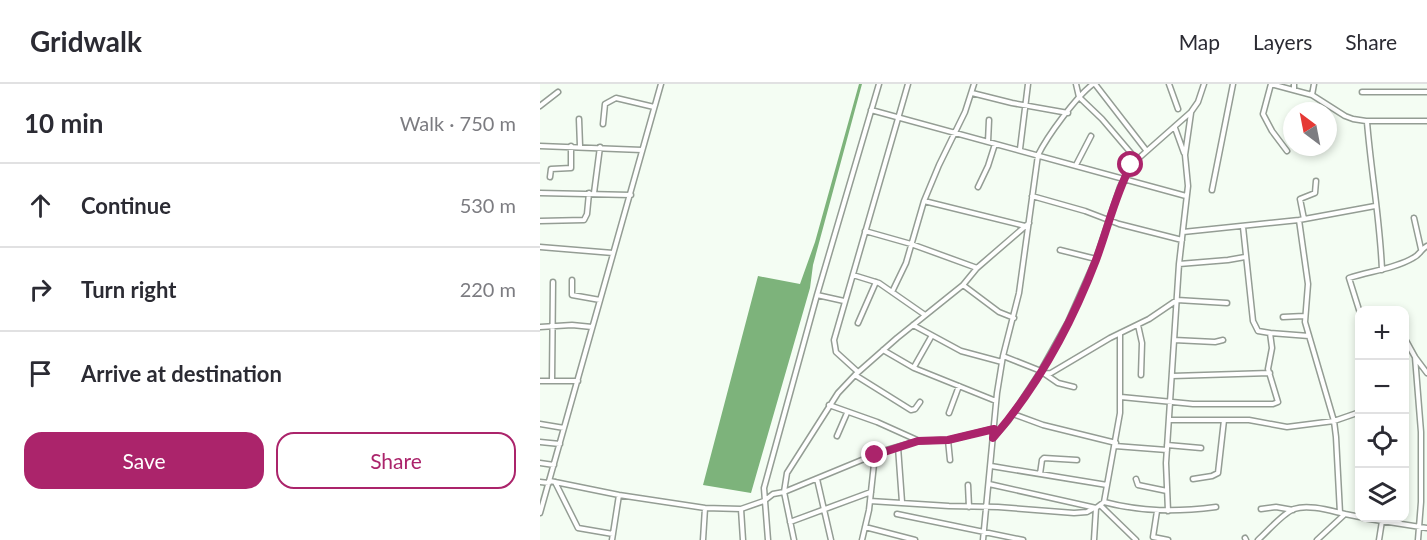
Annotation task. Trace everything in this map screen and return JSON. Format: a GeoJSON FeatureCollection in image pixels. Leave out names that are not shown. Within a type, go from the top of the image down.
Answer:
{"type":"FeatureCollection","features":[{"type":"Feature","properties":{"kind":"street"},"geometry":{"type":"LineString","coordinates":[[540,513],[542,499],[551,482],[564,428],[661,84]]}},
{"type":"Feature","properties":{"kind":"street"},"geometry":{"type":"LineString","coordinates":[[768,540],[764,488],[817,295],[879,84]]}},
{"type":"Feature","properties":{"kind":"street"},"geometry":{"type":"LineString","coordinates":[[908,84],[844,301],[834,347],[840,357],[857,373],[911,410],[915,409],[920,402]]}},
{"type":"Feature","properties":{"kind":"street"},"geometry":{"type":"LineString","coordinates":[[892,292],[906,263],[924,201],[974,84]]}},
{"type":"Feature","properties":{"kind":"street"},"geometry":{"type":"LineString","coordinates":[[1020,149],[1028,84]]}},
{"type":"Feature","properties":{"kind":"street"},"geometry":{"type":"LineString","coordinates":[[1076,84],[1079,97],[1102,119],[1136,159]]}},
{"type":"Feature","properties":{"kind":"street"},"geometry":{"type":"LineString","coordinates":[[983,540],[996,401],[1003,356],[1014,318],[1038,155],[1079,97],[1094,84],[1146,150]]}},
{"type":"Feature","properties":{"kind":"street"},"geometry":{"type":"LineString","coordinates":[[1169,84],[1178,109]]}},
{"type":"Feature","properties":{"kind":"street"},"geometry":{"type":"LineString","coordinates":[[993,438],[1013,414],[1040,373],[1068,322],[1096,259],[1124,178],[1136,159],[1191,112],[1198,102],[1204,84]]}},
{"type":"Feature","properties":{"kind":"street"},"geometry":{"type":"LineString","coordinates":[[1212,190],[1233,84]]}},
{"type":"Feature","properties":{"kind":"street"},"geometry":{"type":"LineString","coordinates":[[1283,146],[1263,114],[1271,84],[1312,95],[1345,116],[1366,121],[1427,121]]}},
{"type":"Feature","properties":{"kind":"street"},"geometry":{"type":"LineString","coordinates":[[1294,84],[1294,90]]}},
{"type":"Feature","properties":{"kind":"street"},"geometry":{"type":"LineString","coordinates":[[1312,95],[1314,84]]}},
{"type":"Feature","properties":{"kind":"street"},"geometry":{"type":"LineString","coordinates":[[540,106],[558,92]]}},
{"type":"Feature","properties":{"kind":"street"},"geometry":{"type":"LineString","coordinates":[[1362,92],[1427,92]]}},
{"type":"Feature","properties":{"kind":"street"},"geometry":{"type":"LineString","coordinates":[[972,93],[1068,113]]}},
{"type":"Feature","properties":{"kind":"street"},"geometry":{"type":"LineString","coordinates":[[603,124],[605,104],[616,98],[654,107]]}},
{"type":"Feature","properties":{"kind":"street"},"geometry":{"type":"LineString","coordinates":[[871,110],[1186,196]]}},
{"type":"Feature","properties":{"kind":"street"},"geometry":{"type":"LineString","coordinates":[[1185,155],[1191,112]]}},
{"type":"Feature","properties":{"kind":"street"},"geometry":{"type":"LineString","coordinates":[[579,119],[580,147]]}},
{"type":"Feature","properties":{"kind":"street"},"geometry":{"type":"LineString","coordinates":[[988,142],[989,120]]}},
{"type":"Feature","properties":{"kind":"street"},"geometry":{"type":"LineString","coordinates":[[1366,121],[1381,239],[1382,270]]}},
{"type":"Feature","properties":{"kind":"street"},"geometry":{"type":"LineString","coordinates":[[1168,511],[1167,448],[1179,264],[1188,178],[1185,155],[1175,128]]}},
{"type":"Feature","properties":{"kind":"street"},"geometry":{"type":"LineString","coordinates":[[1076,165],[1091,136]]}},
{"type":"Feature","properties":{"kind":"street"},"geometry":{"type":"LineString","coordinates":[[978,187],[995,144]]}},
{"type":"Feature","properties":{"kind":"street"},"geometry":{"type":"LineString","coordinates":[[540,146],[642,150]]}},
{"type":"Feature","properties":{"kind":"street"},"geometry":{"type":"LineString","coordinates":[[550,177],[551,169],[571,168],[571,146]]}},
{"type":"Feature","properties":{"kind":"street"},"geometry":{"type":"LineString","coordinates":[[594,193],[600,147]]}},
{"type":"Feature","properties":{"kind":"street"},"geometry":{"type":"LineString","coordinates":[[1316,181],[1315,193],[1300,199],[1308,284],[1304,316],[1334,421],[1343,514]]}},
{"type":"Feature","properties":{"kind":"street"},"geometry":{"type":"LineString","coordinates":[[540,193],[631,195]]}},
{"type":"Feature","properties":{"kind":"street"},"geometry":{"type":"LineString","coordinates":[[540,221],[584,220],[587,214],[589,193]]}},
{"type":"Feature","properties":{"kind":"street"},"geometry":{"type":"LineString","coordinates":[[1032,196],[1109,221],[1182,240]]}},
{"type":"Feature","properties":{"kind":"street"},"geometry":{"type":"LineString","coordinates":[[924,201],[1027,224]]}},
{"type":"Feature","properties":{"kind":"street"},"geometry":{"type":"LineString","coordinates":[[1183,232],[1301,220],[1376,206]]}},
{"type":"Feature","properties":{"kind":"street"},"geometry":{"type":"LineString","coordinates":[[1414,218],[1421,249]]}},
{"type":"Feature","properties":{"kind":"street"},"geometry":{"type":"LineString","coordinates":[[794,540],[784,492],[787,473],[829,405],[857,373],[963,285],[977,268],[1027,224]]}},
{"type":"Feature","properties":{"kind":"street"},"geometry":{"type":"LineString","coordinates":[[1243,227],[1253,321],[1258,331],[1308,336]]}},
{"type":"Feature","properties":{"kind":"street"},"geometry":{"type":"LineString","coordinates":[[866,231],[911,244],[977,268]]}},
{"type":"Feature","properties":{"kind":"street"},"geometry":{"type":"LineString","coordinates":[[1357,306],[1349,278],[1413,259],[1421,249],[1427,246]]}},
{"type":"Feature","properties":{"kind":"street"},"geometry":{"type":"LineString","coordinates":[[540,247],[613,253]]}},
{"type":"Feature","properties":{"kind":"street"},"geometry":{"type":"LineString","coordinates":[[1060,250],[1096,259]]}},
{"type":"Feature","properties":{"kind":"street"},"geometry":{"type":"LineString","coordinates":[[1179,264],[1245,257]]}},
{"type":"Feature","properties":{"kind":"street"},"geometry":{"type":"LineString","coordinates":[[853,275],[876,282],[925,315]]}},
{"type":"Feature","properties":{"kind":"street"},"geometry":{"type":"LineString","coordinates":[[572,280],[572,295],[600,300]]}},
{"type":"Feature","properties":{"kind":"street"},"geometry":{"type":"LineString","coordinates":[[552,381],[554,282]]}},
{"type":"Feature","properties":{"kind":"street"},"geometry":{"type":"LineString","coordinates":[[858,323],[876,282]]}},
{"type":"Feature","properties":{"kind":"street"},"geometry":{"type":"LineString","coordinates":[[963,285],[999,312],[1014,318]]}},
{"type":"Feature","properties":{"kind":"street"},"geometry":{"type":"LineString","coordinates":[[817,295],[844,301]]}},
{"type":"Feature","properties":{"kind":"street"},"geometry":{"type":"LineString","coordinates":[[1046,374],[1138,325],[1177,300],[1227,303]]}},
{"type":"Feature","properties":{"kind":"street"},"geometry":{"type":"LineString","coordinates":[[1283,317],[1304,316]]}},
{"type":"Feature","properties":{"kind":"street"},"geometry":{"type":"LineString","coordinates":[[913,325],[961,351],[1002,362]]}},
{"type":"Feature","properties":{"kind":"street"},"geometry":{"type":"LineString","coordinates":[[1138,325],[1142,343],[1141,375]]}},
{"type":"Feature","properties":{"kind":"street"},"geometry":{"type":"LineString","coordinates":[[540,327],[592,327]]}},
{"type":"Feature","properties":{"kind":"street"},"geometry":{"type":"LineString","coordinates":[[1094,540],[1099,506],[1107,485],[1116,444],[1121,397],[1120,333]]}},
{"type":"Feature","properties":{"kind":"street"},"geometry":{"type":"LineString","coordinates":[[1121,397],[1170,403],[1275,404],[1278,399],[1268,369],[1272,344],[1270,333]]}},
{"type":"Feature","properties":{"kind":"street"},"geometry":{"type":"LineString","coordinates":[[914,368],[932,336]]}},
{"type":"Feature","properties":{"kind":"street"},"geometry":{"type":"LineString","coordinates":[[1174,339],[1215,342],[1223,340]]}},
{"type":"Feature","properties":{"kind":"street"},"geometry":{"type":"LineString","coordinates":[[1409,346],[1427,373]]}},
{"type":"Feature","properties":{"kind":"street"},"geometry":{"type":"LineString","coordinates":[[883,350],[914,368],[996,401]]}},
{"type":"Feature","properties":{"kind":"street"},"geometry":{"type":"LineString","coordinates":[[1003,356],[1046,374],[1058,383],[1074,387]]}},
{"type":"Feature","properties":{"kind":"street"},"geometry":{"type":"LineString","coordinates":[[1415,357],[1421,432],[1421,502],[1418,540]]}},
{"type":"Feature","properties":{"kind":"street"},"geometry":{"type":"LineString","coordinates":[[1172,376],[1270,373]]}},
{"type":"Feature","properties":{"kind":"street"},"geometry":{"type":"LineString","coordinates":[[540,381],[578,381]]}},
{"type":"Feature","properties":{"kind":"street"},"geometry":{"type":"LineString","coordinates":[[949,413],[959,386]]}},
{"type":"Feature","properties":{"kind":"street"},"geometry":{"type":"LineString","coordinates":[[829,405],[918,441]]}},
{"type":"Feature","properties":{"kind":"street"},"geometry":{"type":"LineString","coordinates":[[837,435],[847,413]]}},
{"type":"Feature","properties":{"kind":"street"},"geometry":{"type":"LineString","coordinates":[[1169,420],[1249,420],[1287,428],[1334,421],[1355,413]]}},
{"type":"Feature","properties":{"kind":"street"},"geometry":{"type":"LineString","coordinates":[[1013,414],[1043,425],[1116,444],[1201,448]]}},
{"type":"Feature","properties":{"kind":"street"},"geometry":{"type":"LineString","coordinates":[[1193,479],[1218,473],[1224,420]]}},
{"type":"Feature","properties":{"kind":"street"},"geometry":{"type":"LineString","coordinates":[[540,424],[564,428]]}},
{"type":"Feature","properties":{"kind":"street"},"geometry":{"type":"LineString","coordinates":[[540,483],[551,482],[705,508],[741,509],[764,501],[773,494],[784,492],[898,447],[918,441],[948,440],[994,429]]}},
{"type":"Feature","properties":{"kind":"street"},"geometry":{"type":"LineString","coordinates":[[948,440],[950,460]]}},
{"type":"Feature","properties":{"kind":"street"},"geometry":{"type":"LineString","coordinates":[[540,442],[560,444]]}},
{"type":"Feature","properties":{"kind":"street"},"geometry":{"type":"LineString","coordinates":[[898,447],[902,502]]}},
{"type":"Feature","properties":{"kind":"street"},"geometry":{"type":"LineString","coordinates":[[862,540],[870,501],[875,455]]}},
{"type":"Feature","properties":{"kind":"street"},"geometry":{"type":"LineString","coordinates":[[1040,474],[1044,458],[1077,460]]}},
{"type":"Feature","properties":{"kind":"street"},"geometry":{"type":"LineString","coordinates":[[540,463],[554,465]]}},
{"type":"Feature","properties":{"kind":"street"},"geometry":{"type":"LineString","coordinates":[[991,465],[1107,485]]}},
{"type":"Feature","properties":{"kind":"street"},"geometry":{"type":"LineString","coordinates":[[817,479],[831,540]]}},
{"type":"Feature","properties":{"kind":"street"},"geometry":{"type":"LineString","coordinates":[[1136,479],[1138,484],[1167,491]]}},
{"type":"Feature","properties":{"kind":"street"},"geometry":{"type":"LineString","coordinates":[[551,482],[578,528],[613,534]]}},
{"type":"Feature","properties":{"kind":"street"},"geometry":{"type":"LineString","coordinates":[[989,484],[1099,506],[1157,511],[1216,507]]}},
{"type":"Feature","properties":{"kind":"street"},"geometry":{"type":"LineString","coordinates":[[968,485],[969,507]]}},
{"type":"Feature","properties":{"kind":"street"},"geometry":{"type":"LineString","coordinates":[[790,522],[871,492]]}},
{"type":"Feature","properties":{"kind":"street"},"geometry":{"type":"LineString","coordinates":[[612,540],[619,495]]}},
{"type":"Feature","properties":{"kind":"street"},"geometry":{"type":"LineString","coordinates":[[1421,502],[1427,497]]}},
{"type":"Feature","properties":{"kind":"street"},"geometry":{"type":"LineString","coordinates":[[870,501],[1082,513],[1099,506]]}},
{"type":"Feature","properties":{"kind":"street"},"geometry":{"type":"LineString","coordinates":[[1099,506],[1136,540]]}},
{"type":"Feature","properties":{"kind":"street"},"geometry":{"type":"LineString","coordinates":[[1261,509],[1276,507],[1293,510],[1322,509],[1355,516]]}},
{"type":"Feature","properties":{"kind":"street"},"geometry":{"type":"LineString","coordinates":[[703,540],[705,508]]}},
{"type":"Feature","properties":{"kind":"street"},"geometry":{"type":"LineString","coordinates":[[741,509],[743,540]]}},
{"type":"Feature","properties":{"kind":"street"},"geometry":{"type":"LineString","coordinates":[[1258,540],[1293,510]]}},
{"type":"Feature","properties":{"kind":"street"},"geometry":{"type":"LineString","coordinates":[[1157,511],[1153,537],[1168,540]]}},
{"type":"Feature","properties":{"kind":"street"},"geometry":{"type":"LineString","coordinates":[[897,514],[1023,540]]}},
{"type":"Feature","properties":{"kind":"street"},"geometry":{"type":"LineString","coordinates":[[1317,540],[1343,514]]}},
{"type":"Feature","properties":{"kind":"street"},"geometry":{"type":"LineString","coordinates":[[1379,540],[1382,522]]}},
{"type":"Feature","properties":{"kind":"street"},"geometry":{"type":"LineString","coordinates":[[1389,522],[1427,528]]}},
{"type":"Feature","properties":{"kind":"street"},"geometry":{"type":"LineString","coordinates":[[865,527],[915,540]]}},
{"type":"Feature","properties":{"kind":"shaded area"},"geometry":{"type":"Polygon","coordinates":[[[859,84],[862,84],[813,265],[810,288],[751,493],[703,485],[758,276],[800,284],[815,242],[859,84]]]}},
{"type":"Feature","properties":{"kind":"route"},"geometry":{"type":"LineString","coordinates":[[875,455],[918,441],[948,440],[994,429],[993,438],[1008,421],[1039,374],[1068,322],[1096,259],[1120,187],[1131,165]]}}]}
